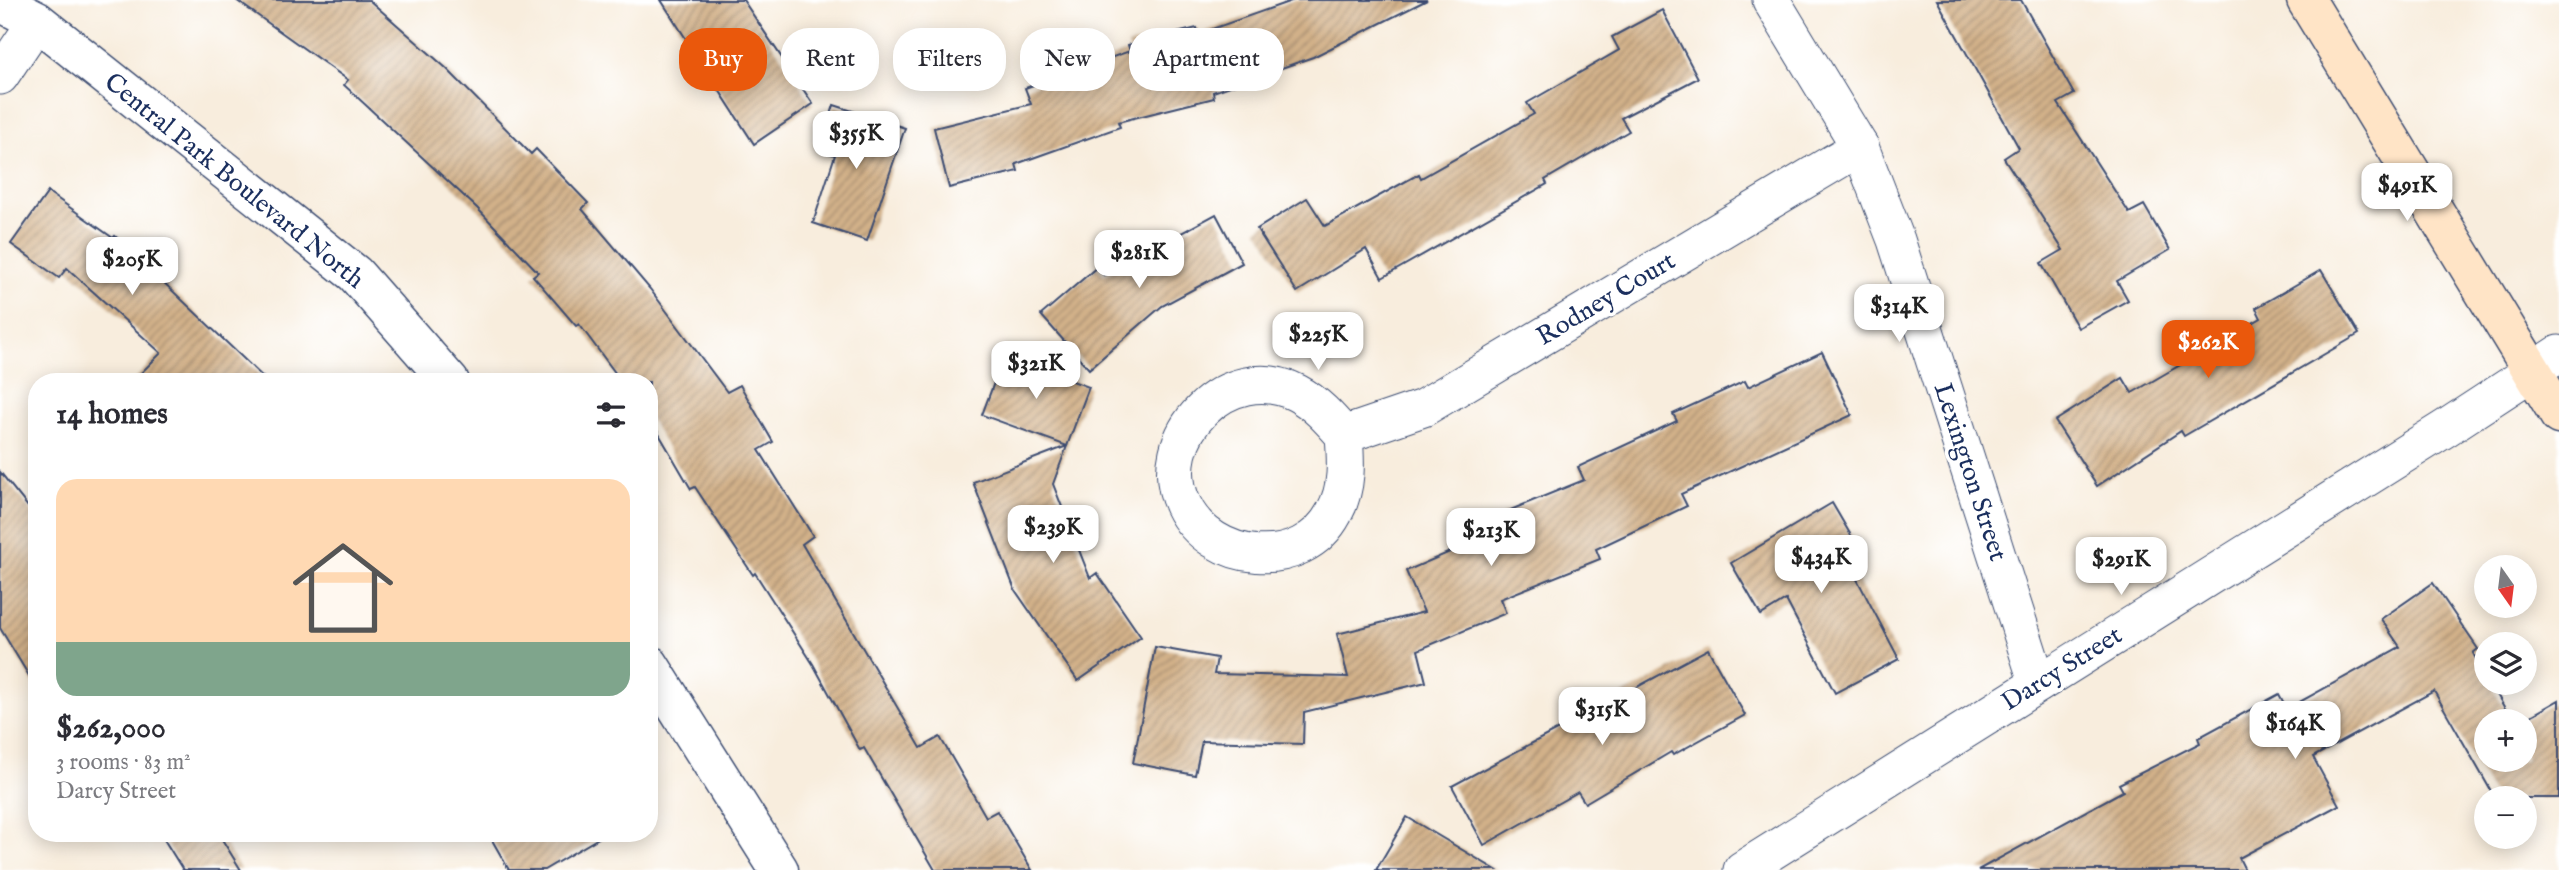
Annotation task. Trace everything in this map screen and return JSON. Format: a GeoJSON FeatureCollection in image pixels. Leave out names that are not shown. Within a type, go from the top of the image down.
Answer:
{"type":"FeatureCollection","features":[{"type":"Feature","properties":{"kind":"main road"},"geometry":{"type":"LineString","coordinates":[[2306,0],[2545,363],[2559,415]]}},
{"type":"Feature","properties":{"kind":"street","name":"Lexington Street"},"geometry":{"type":"LineString","coordinates":[[1771,0],[1860,147],[1896,240],[2038,684]]}},
{"type":"Feature","properties":{"kind":"street","name":"Central Park Boulevard North"},"geometry":{"type":"LineString","coordinates":[[0,2],[37,21],[355,274],[442,373]]}},
{"type":"Feature","properties":{"kind":"street"},"geometry":{"type":"LineString","coordinates":[[0,76],[37,21]]}},
{"type":"Feature","properties":{"kind":"street","name":"Rodney Court"},"geometry":{"type":"LineString","coordinates":[[1345,435],[1423,408],[1860,147]]}},
{"type":"Feature","properties":{"kind":"street","name":"Darcy Street"},"geometry":{"type":"LineString","coordinates":[[1742,870],[2545,363]]}},
{"type":"Feature","properties":{"kind":"street"},"geometry":{"type":"LineString","coordinates":[[1267,385],[1295,392],[1320,408],[1345,435],[1344,489],[1334,514],[1317,534],[1294,548],[1269,554],[1242,553],[1217,544],[1197,527],[1183,504],[1176,478],[1178,449],[1190,422],[1210,400],[1237,387],[1267,385]]}},
{"type":"Feature","properties":{"kind":"street"},"geometry":{"type":"LineString","coordinates":[[658,678],[779,870]]}},
{"type":"Feature","properties":{"kind":"building"},"geometry":{"type":"Polygon","coordinates":[[[236,0],[369,0],[446,68],[531,154],[536,149],[588,203],[582,209],[650,289],[727,392],[740,385],[773,442],[759,450],[813,536],[802,544],[921,748],[940,737],[986,817],[997,811],[1032,870],[935,870],[864,748],[860,750],[813,664],[755,573],[753,575],[695,487],[691,489],[658,432],[658,373],[615,373],[579,324],[576,326],[533,276],[538,272],[477,208],[344,85],[348,80],[236,0]]]}},
{"type":"Feature","properties":{"kind":"building"},"geometry":{"type":"Polygon","coordinates":[[[661,0],[743,0],[762,28],[679,28],[661,0]]]}},
{"type":"Feature","properties":{"kind":"building"},"geometry":{"type":"Polygon","coordinates":[[[1294,0],[1427,0],[1313,57],[1284,67],[1284,28],[1215,28],[1294,0]]]}},
{"type":"Feature","properties":{"kind":"building"},"geometry":{"type":"Polygon","coordinates":[[[1937,0],[2021,0],[2074,94],[2058,103],[2129,213],[2144,205],[2170,250],[2117,281],[2128,300],[2078,328],[2041,263],[2063,250],[2004,158],[2019,148],[1937,0]]]}},
{"type":"Feature","properties":{"kind":"building"},"geometry":{"type":"Polygon","coordinates":[[[1662,10],[1698,78],[1621,118],[1629,131],[1545,180],[1547,184],[1382,278],[1366,249],[1297,292],[1257,229],[1307,198],[1325,226],[1419,174],[1421,178],[1534,114],[1527,103],[1619,50],[1612,37],[1662,10]]]}},
{"type":"Feature","properties":{"kind":"building"},"geometry":{"type":"Polygon","coordinates":[[[767,36],[781,56],[781,91],[804,91],[813,104],[754,144],[720,91],[767,91],[767,36]]]}},
{"type":"Feature","properties":{"kind":"building"},"geometry":{"type":"Polygon","coordinates":[[[1129,51],[1129,91],[1216,91],[1213,92],[1214,98],[1118,122],[1120,127],[1016,164],[1018,171],[949,188],[934,128],[1031,104],[1026,91],[1115,91],[1115,56],[1129,51]]]}},
{"type":"Feature","properties":{"kind":"building"},"geometry":{"type":"Polygon","coordinates":[[[834,105],[905,128],[867,241],[813,223],[835,155],[820,150],[834,105]]]}},
{"type":"Feature","properties":{"kind":"building"},"geometry":{"type":"Polygon","coordinates":[[[48,192],[113,238],[115,236],[259,373],[141,373],[161,353],[67,268],[59,278],[11,244],[48,192]]]}},
{"type":"Feature","properties":{"kind":"building"},"geometry":{"type":"Polygon","coordinates":[[[1216,214],[1242,263],[1162,306],[1089,369],[1041,315],[1097,267],[1104,275],[1216,214]]]}},
{"type":"Feature","properties":{"kind":"building"},"geometry":{"type":"Polygon","coordinates":[[[2321,270],[2359,334],[2184,436],[2181,431],[2097,486],[2055,421],[2123,378],[2132,393],[2261,318],[2256,308],[2321,270]]]}},
{"type":"Feature","properties":{"kind":"building"},"geometry":{"type":"Polygon","coordinates":[[[1822,352],[1852,415],[1681,494],[1687,506],[1596,549],[1600,559],[1500,599],[1506,613],[1418,650],[1426,682],[1304,712],[1303,744],[1202,741],[1195,775],[1133,763],[1155,647],[1217,658],[1214,674],[1348,677],[1337,634],[1424,612],[1406,571],[1508,527],[1503,513],[1584,480],[1578,467],[1677,421],[1673,414],[1745,381],[1748,387],[1822,352]]]}},
{"type":"Feature","properties":{"kind":"building"},"geometry":{"type":"Polygon","coordinates":[[[1004,356],[1089,387],[1067,446],[982,415],[1004,356]]]}},
{"type":"Feature","properties":{"kind":"building"},"geometry":{"type":"Polygon","coordinates":[[[1067,446],[1053,484],[1090,578],[1097,573],[1141,637],[1078,681],[1015,590],[973,482],[1067,446]]]}},
{"type":"Feature","properties":{"kind":"building"},"geometry":{"type":"Polygon","coordinates":[[[0,472],[28,507],[28,674],[0,628],[0,472]]]}},
{"type":"Feature","properties":{"kind":"building"},"geometry":{"type":"Polygon","coordinates":[[[1832,503],[1863,556],[1849,564],[1899,659],[1835,693],[1786,600],[1761,615],[1731,563],[1832,503]]]}},
{"type":"Feature","properties":{"kind":"building"},"geometry":{"type":"Polygon","coordinates":[[[2433,583],[2474,643],[2474,695],[2497,695],[2505,709],[2474,709],[2474,761],[2434,691],[2313,757],[2339,805],[2239,858],[2245,870],[1978,870],[2123,791],[2119,784],[2200,743],[2198,738],[2279,694],[2287,709],[2400,647],[2381,619],[2433,583]]]}},
{"type":"Feature","properties":{"kind":"building"},"geometry":{"type":"Polygon","coordinates":[[[1708,649],[1745,715],[1673,755],[1671,752],[1585,803],[1578,792],[1484,845],[1452,786],[1708,649]]]}},
{"type":"Feature","properties":{"kind":"building"},"geometry":{"type":"Polygon","coordinates":[[[2559,700],[2559,798],[2537,798],[2537,786],[2488,786],[2480,772],[2537,772],[2537,712],[2559,700]]]}},
{"type":"Feature","properties":{"kind":"building"},"geometry":{"type":"Polygon","coordinates":[[[1407,817],[1496,870],[1376,870],[1407,817]]]}},
{"type":"Feature","properties":{"kind":"building"},"geometry":{"type":"Polygon","coordinates":[[[166,842],[224,842],[241,870],[183,870],[166,842]]]}},
{"type":"Feature","properties":{"kind":"building"},"geometry":{"type":"Polygon","coordinates":[[[493,842],[592,842],[544,870],[509,870],[493,842]]]}}]}
